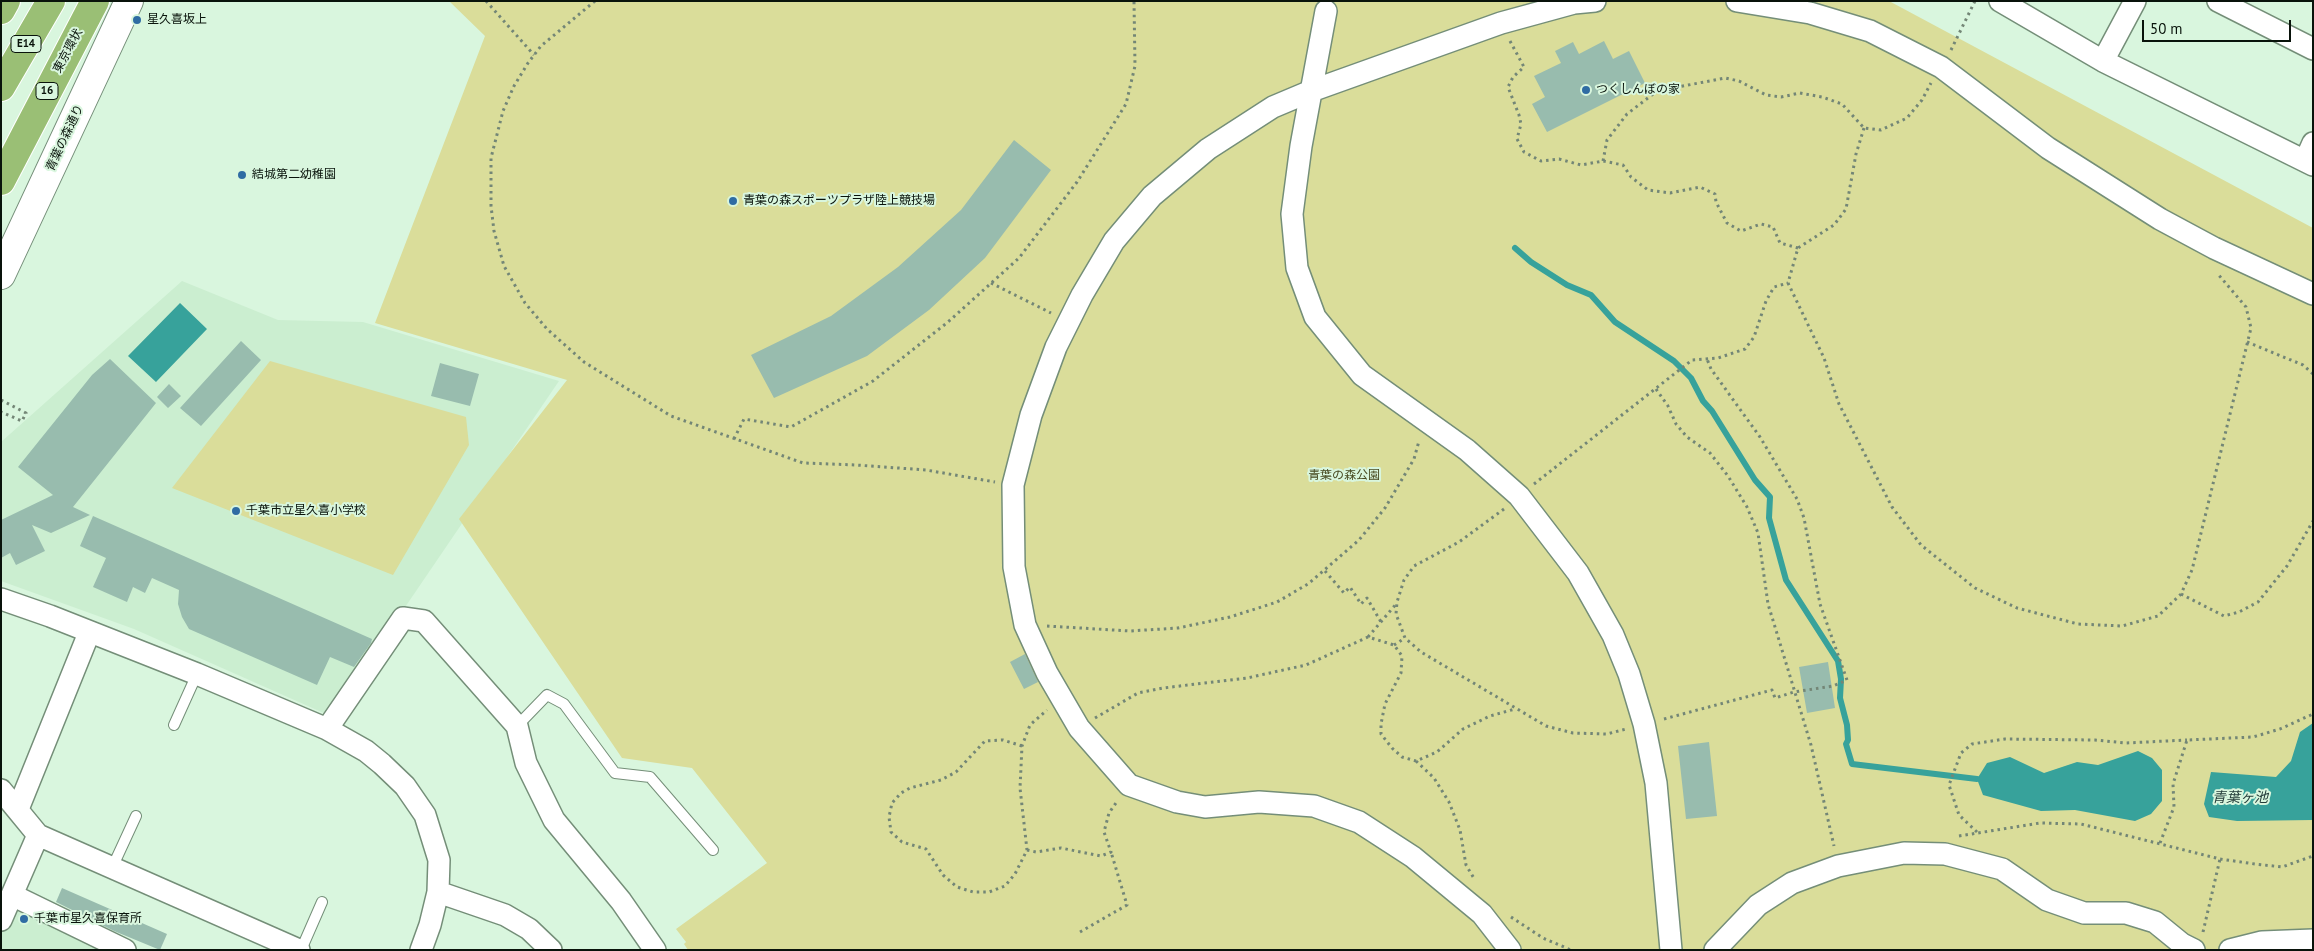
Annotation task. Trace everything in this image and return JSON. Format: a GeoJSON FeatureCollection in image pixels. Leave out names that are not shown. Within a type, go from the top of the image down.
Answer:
{"type":"FeatureCollection","features":[{"type":"Feature","properties":{"kind":"highway"},"geometry":{"type":"LineString","coordinates":[[1,10],[6,1]]}},
{"type":"Feature","properties":{"kind":"highway","name":"E14"},"geometry":{"type":"LineString","coordinates":[[1,87],[51,1]]}},
{"type":"Feature","properties":{"kind":"highway","name":"東京環状"},"geometry":{"type":"LineString","coordinates":[[1,181],[95,1]]}},
{"type":"Feature","properties":{"kind":"highway"},"geometry":{"type":"LineString","coordinates":[[1,148],[54,56],[75,37]]}},
{"type":"Feature","properties":{"kind":"street","name":"青葉の森通り"},"geometry":{"type":"LineString","coordinates":[[1,275],[129,1]]}},
{"type":"Feature","properties":{"kind":"street"},"geometry":{"type":"LineString","coordinates":[[1510,950],[1482,914],[1413,857],[1359,822],[1314,806],[1259,802],[1205,806],[1177,802],[1129,785],[1079,728],[1062,701],[1025,625],[1014,567],[1013,485],[1031,415],[1056,347],[1114,241],[1152,196],[1208,149],[1274,108],[1311,91],[1500,23],[1574,3],[1595,1]]}},
{"type":"Feature","properties":{"kind":"street"},"geometry":{"type":"LineString","coordinates":[[1737,1],[1810,13],[1870,31],[1941,67],[2048,148],[2160,220],[2214,248],[2313,294]]}},
{"type":"Feature","properties":{"kind":"street"},"geometry":{"type":"LineString","coordinates":[[2000,1],[2103,61],[2310,156]]}},
{"type":"Feature","properties":{"kind":"street"},"geometry":{"type":"LineString","coordinates":[[2103,61],[2135,1]]}},
{"type":"Feature","properties":{"kind":"street"},"geometry":{"type":"LineString","coordinates":[[2218,1],[2313,49]]}},
{"type":"Feature","properties":{"kind":"street"},"geometry":{"type":"LineString","coordinates":[[1326,12],[1311,91],[1292,214],[1297,268],[1315,317],[1362,375],[1467,450],[1519,496],[1578,573],[1613,635],[1629,674],[1644,724],[1656,783],[1670,950]]}},
{"type":"Feature","properties":{"kind":"street"},"geometry":{"type":"LineString","coordinates":[[1,599],[50,616],[197,674],[327,729],[366,751],[382,764],[405,786],[425,815],[439,860],[438,892],[430,925],[421,950]]}},
{"type":"Feature","properties":{"kind":"street"},"geometry":{"type":"LineString","coordinates":[[327,729],[403,618],[424,621],[517,726],[526,763],[554,820],[621,901],[655,950]]}},
{"type":"Feature","properties":{"kind":"street"},"geometry":{"type":"LineString","coordinates":[[18,809],[89,633]]}},
{"type":"Feature","properties":{"kind":"street"},"geometry":{"type":"LineString","coordinates":[[1,790],[38,835],[300,950]]}},
{"type":"Feature","properties":{"kind":"street"},"geometry":{"type":"LineString","coordinates":[[1,920],[38,835]]}},
{"type":"Feature","properties":{"kind":"street"},"geometry":{"type":"LineString","coordinates":[[1715,950],[1758,905],[1792,883],[1838,866],[1904,853],[1946,854],[2002,868],[2047,900],[2084,912],[2126,913],[2155,922],[2182,944],[2198,945]]}},
{"type":"Feature","properties":{"kind":"street"},"geometry":{"type":"LineString","coordinates":[[438,892],[505,915],[529,929],[551,950]]}},
{"type":"Feature","properties":{"kind":"street"},"geometry":{"type":"LineString","coordinates":[[12,895],[125,950]]}},
{"type":"Feature","properties":{"kind":"street"},"geometry":{"type":"LineString","coordinates":[[2230,950],[2262,942],[2313,940]]}},
{"type":"Feature","properties":{"kind":"lane"},"geometry":{"type":"LineString","coordinates":[[174,725],[197,674]]}},
{"type":"Feature","properties":{"kind":"lane"},"geometry":{"type":"LineString","coordinates":[[517,726],[547,695],[564,704],[615,773],[650,777],[713,850]]}},
{"type":"Feature","properties":{"kind":"lane"},"geometry":{"type":"LineString","coordinates":[[112,868],[136,816]]}},
{"type":"Feature","properties":{"kind":"lane"},"geometry":{"type":"LineString","coordinates":[[300,950],[322,902]]}},
{"type":"Feature","properties":{"kind":"path"},"geometry":{"type":"LineString","coordinates":[[486,1],[534,55]]}},
{"type":"Feature","properties":{"kind":"path"},"geometry":{"type":"LineString","coordinates":[[595,1],[540,46],[534,55],[514,86],[503,111],[491,158],[494,231],[504,266],[525,303],[547,329],[584,362],[671,416],[803,463],[926,470],[1013,485]]}},
{"type":"Feature","properties":{"kind":"path"},"geometry":{"type":"LineString","coordinates":[[734,439],[744,419],[791,427],[873,381],[948,322],[1019,258],[1077,182],[1126,104],[1134,66],[1134,1]]}},
{"type":"Feature","properties":{"kind":"path"},"geometry":{"type":"LineString","coordinates":[[1603,161],[1607,140],[1627,114],[1658,91],[1725,78],[1740,81],[1766,95],[1781,97],[1800,94],[1822,97],[1842,104],[1864,128],[1881,130],[1907,118],[1922,100],[1975,1]]}},
{"type":"Feature","properties":{"kind":"path"},"geometry":{"type":"LineString","coordinates":[[1500,23],[1524,67],[1513,77],[1508,87],[1520,115],[1521,124],[1517,139],[1524,152],[1542,161],[1559,159],[1581,165],[1603,161],[1623,165],[1631,177],[1648,190],[1670,193],[1700,187],[1715,194],[1716,202],[1727,223],[1741,231],[1760,224],[1773,227],[1780,242],[1798,248]]}},
{"type":"Feature","properties":{"kind":"path"},"geometry":{"type":"LineString","coordinates":[[1864,128],[1856,154],[1846,209],[1834,225],[1798,248],[1788,284],[1824,358],[1839,404],[1892,507],[1921,544],[1975,588],[2017,608],[2078,624],[2122,626],[2158,616],[2181,594],[2192,570],[2250,328],[2246,307],[2214,268],[2214,248]]}},
{"type":"Feature","properties":{"kind":"path"},"geometry":{"type":"LineString","coordinates":[[991,283],[1068,322]]}},
{"type":"Feature","properties":{"kind":"path"},"geometry":{"type":"LineString","coordinates":[[1707,359],[1711,368],[1760,437],[1798,499],[1804,518],[1820,604],[1847,680],[1833,686],[1794,692],[1776,698],[1772,690],[1606,734],[1573,733],[1546,726],[1421,652],[1405,638],[1396,614],[1397,602],[1404,580],[1414,566],[1459,542],[1692,360],[1718,358],[1745,350],[1754,338],[1766,301],[1774,288],[1788,284]]}},
{"type":"Feature","properties":{"kind":"path"},"geometry":{"type":"LineString","coordinates":[[2247,342],[2303,365],[2313,374]]}},
{"type":"Feature","properties":{"kind":"path"},"geometry":{"type":"LineString","coordinates":[[1656,389],[1668,406],[1676,424],[1687,436],[1710,454],[1728,476],[1747,507],[1758,533],[1768,604],[1811,745],[1838,866]]}},
{"type":"Feature","properties":{"kind":"path"},"geometry":{"type":"LineString","coordinates":[[1,400],[26,413],[22,421],[1,412]]}},
{"type":"Feature","properties":{"kind":"path"},"geometry":{"type":"LineString","coordinates":[[1025,625],[1130,631],[1178,628],[1230,617],[1277,602],[1308,584],[1325,571],[1359,540],[1386,508],[1414,459],[1426,422]]}},
{"type":"Feature","properties":{"kind":"path"},"geometry":{"type":"LineString","coordinates":[[2181,594],[2224,616],[2258,602],[2287,566],[2313,521]]}},
{"type":"Feature","properties":{"kind":"path"},"geometry":{"type":"LineString","coordinates":[[1325,571],[1344,593],[1350,587],[1361,604],[1367,598],[1381,622]]}},
{"type":"Feature","properties":{"kind":"path"},"geometry":{"type":"LineString","coordinates":[[1079,728],[1138,693],[1163,688],[1247,678],[1306,665],[1368,637],[1397,602]]}},
{"type":"Feature","properties":{"kind":"path"},"geometry":{"type":"LineString","coordinates":[[1368,637],[1394,645],[1402,656],[1401,673],[1385,704],[1381,724],[1382,734],[1392,748],[1402,757],[1416,761],[1434,778],[1449,802],[1460,830],[1466,865],[1479,886]]}},
{"type":"Feature","properties":{"kind":"path"},"geometry":{"type":"LineString","coordinates":[[1394,645],[1405,638]]}},
{"type":"Feature","properties":{"kind":"path"},"geometry":{"type":"LineString","coordinates":[[1022,746],[1003,740],[985,742],[956,772],[941,780],[910,788],[901,793],[892,803],[889,817],[891,832],[902,842],[926,849],[943,875],[957,887],[974,892],[989,892],[1004,886],[1015,874],[1027,850],[1020,788],[1022,746],[1030,725],[1042,713],[1062,701]]}},
{"type":"Feature","properties":{"kind":"path"},"geometry":{"type":"LineString","coordinates":[[1416,761],[1438,752],[1464,729],[1490,716],[1516,709]]}},
{"type":"Feature","properties":{"kind":"path"},"geometry":{"type":"LineString","coordinates":[[1977,832],[1959,815],[1949,785],[1961,753],[1972,744],[2005,739],[2095,740],[2126,743],[2253,737],[2280,729],[2313,714]]}},
{"type":"Feature","properties":{"kind":"path"},"geometry":{"type":"LineString","coordinates":[[2160,843],[2174,807],[2173,784],[2187,740]]}},
{"type":"Feature","properties":{"kind":"path"},"geometry":{"type":"LineString","coordinates":[[1080,932],[1127,905],[1104,832],[1109,813],[1129,785]]}},
{"type":"Feature","properties":{"kind":"path"},"geometry":{"type":"LineString","coordinates":[[1958,836],[2040,823],[2081,824],[2220,858],[2282,868],[2313,856]]}},
{"type":"Feature","properties":{"kind":"path"},"geometry":{"type":"LineString","coordinates":[[1027,850],[1036,852],[1061,848],[1101,856],[1111,852]]}},
{"type":"Feature","properties":{"kind":"path"},"geometry":{"type":"LineString","coordinates":[[2198,945],[2220,858]]}},
{"type":"Feature","properties":{"kind":"path"},"geometry":{"type":"LineString","coordinates":[[1507,913],[1543,938],[1571,950]]}},
{"type":"Feature","properties":{"kind":"shaded area","name":"千葉市立星久喜小学校"},"geometry":{"type":"Polygon","coordinates":[[[182,281],[278,320],[363,322],[559,381],[397,619],[326,714],[134,629],[1,581],[1,442],[182,281]]]}},
{"type":"Feature","properties":{"kind":"shaded area","name":"千葉市星久喜保育所"},"geometry":{"type":"Polygon","coordinates":[[[12,906],[114,950],[1,950],[1,931],[12,906]]]}},
{"type":"Feature","properties":{"kind":"green space","name":"青葉の森公園"},"geometry":{"type":"Polygon","coordinates":[[[449,1],[1889,1],[2313,228],[2313,950],[688,950],[684,944],[686,942],[676,929],[767,863],[692,768],[622,758],[459,519],[567,380],[375,323],[485,36],[449,1]]]}},
{"type":"Feature","properties":{"kind":"green space"},"geometry":{"type":"Polygon","coordinates":[[[270,361],[466,417],[469,445],[393,575],[172,488],[270,361]]]}},
{"type":"Feature","properties":{"kind":"water"},"geometry":{"type":"Polygon","coordinates":[[[180,303],[207,329],[156,382],[128,356],[180,303]]]}},
{"type":"Feature","properties":{"kind":"water","name":"青葉ヶ池"},"geometry":{"type":"Polygon","coordinates":[[[2313,723],[2313,820],[2237,821],[2209,817],[2204,804],[2211,772],[2276,777],[2291,761],[2300,732],[2313,723]]]}},
{"type":"Feature","properties":{"kind":"water"},"geometry":{"type":"Polygon","coordinates":[[[2138,751],[2152,758],[2162,770],[2162,801],[2151,814],[2135,821],[2075,810],[2041,811],[1983,795],[1977,779],[1987,763],[2010,757],[2044,773],[2077,762],[2098,765],[2138,751]]]}},
{"type":"Feature","properties":{"kind":"building","name":"つくしんぼの家"},"geometry":{"type":"Polygon","coordinates":[[[1604,41],[1613,59],[1629,51],[1645,83],[1547,132],[1532,104],[1545,97],[1534,76],[1561,63],[1555,51],[1573,42],[1579,54],[1604,41]]]}},
{"type":"Feature","properties":{"kind":"building"},"geometry":{"type":"Polygon","coordinates":[[[1014,140],[1051,170],[985,258],[929,310],[867,356],[774,398],[751,355],[831,316],[898,267],[961,210],[1014,140]]]}},
{"type":"Feature","properties":{"kind":"building"},"geometry":{"type":"Polygon","coordinates":[[[241,341],[261,360],[201,426],[180,408],[241,341]]]}},
{"type":"Feature","properties":{"kind":"building"},"geometry":{"type":"Polygon","coordinates":[[[110,359],[156,403],[73,507],[90,515],[51,533],[32,525],[45,551],[16,565],[10,553],[1,558],[1,520],[53,495],[18,467],[92,375],[110,359]]]}},
{"type":"Feature","properties":{"kind":"building"},"geometry":{"type":"Polygon","coordinates":[[[440,363],[479,374],[470,406],[431,396],[440,363]]]}},
{"type":"Feature","properties":{"kind":"building"},"geometry":{"type":"Polygon","coordinates":[[[169,384],[181,396],[168,408],[157,397],[169,384]]]}},
{"type":"Feature","properties":{"kind":"building"},"geometry":{"type":"Polygon","coordinates":[[[93,516],[372,639],[371,643],[354,667],[330,657],[317,685],[189,629],[182,617],[178,604],[179,590],[152,578],[145,593],[133,587],[127,602],[93,587],[106,558],[80,546],[93,516]]]}},
{"type":"Feature","properties":{"kind":"building"},"geometry":{"type":"Polygon","coordinates":[[[1025,654],[1038,682],[1024,689],[1010,662],[1025,654]]]}},
{"type":"Feature","properties":{"kind":"building"},"geometry":{"type":"Polygon","coordinates":[[[1828,662],[1835,708],[1807,713],[1799,667],[1828,662]]]}},
{"type":"Feature","properties":{"kind":"building"},"geometry":{"type":"Polygon","coordinates":[[[1709,742],[1717,816],[1686,819],[1678,746],[1709,742]]]}},
{"type":"Feature","properties":{"kind":"building"},"geometry":{"type":"Polygon","coordinates":[[[62,888],[167,934],[160,950],[114,931],[56,902],[62,888]]]}},
{"type":"Feature","properties":{"kind":"waterway"},"geometry":{"type":"LineString","coordinates":[[1515,248],[1531,262],[1567,285],[1591,295],[1615,322],[1674,361],[1691,378],[1703,401],[1712,411],[1755,480],[1770,497],[1769,518],[1786,580],[1838,661],[1841,679],[1840,698],[1847,725],[1848,740],[1846,744],[1852,764],[1977,779]]}},
{"type":"Feature","properties":{"kind":"place","name":"星久喜坂上"},"geometry":{"type":"Point","coordinates":[137,20]}},
{"type":"Feature","properties":{"kind":"place","name":"つくしんぼの家"},"geometry":{"type":"Point","coordinates":[1586,90]}},
{"type":"Feature","properties":{"kind":"place","name":"結城第二幼稚園"},"geometry":{"type":"Point","coordinates":[242,175]}},
{"type":"Feature","properties":{"kind":"place","name":"青葉の森スポーツプラザ陸上競技場"},"geometry":{"type":"Point","coordinates":[733,201]}},
{"type":"Feature","properties":{"kind":"place","name":"千葉市立星久喜小学校"},"geometry":{"type":"Point","coordinates":[236,511]}},
{"type":"Feature","properties":{"kind":"place","name":"千葉市星久喜保育所"},"geometry":{"type":"Point","coordinates":[24,919]}}]}
